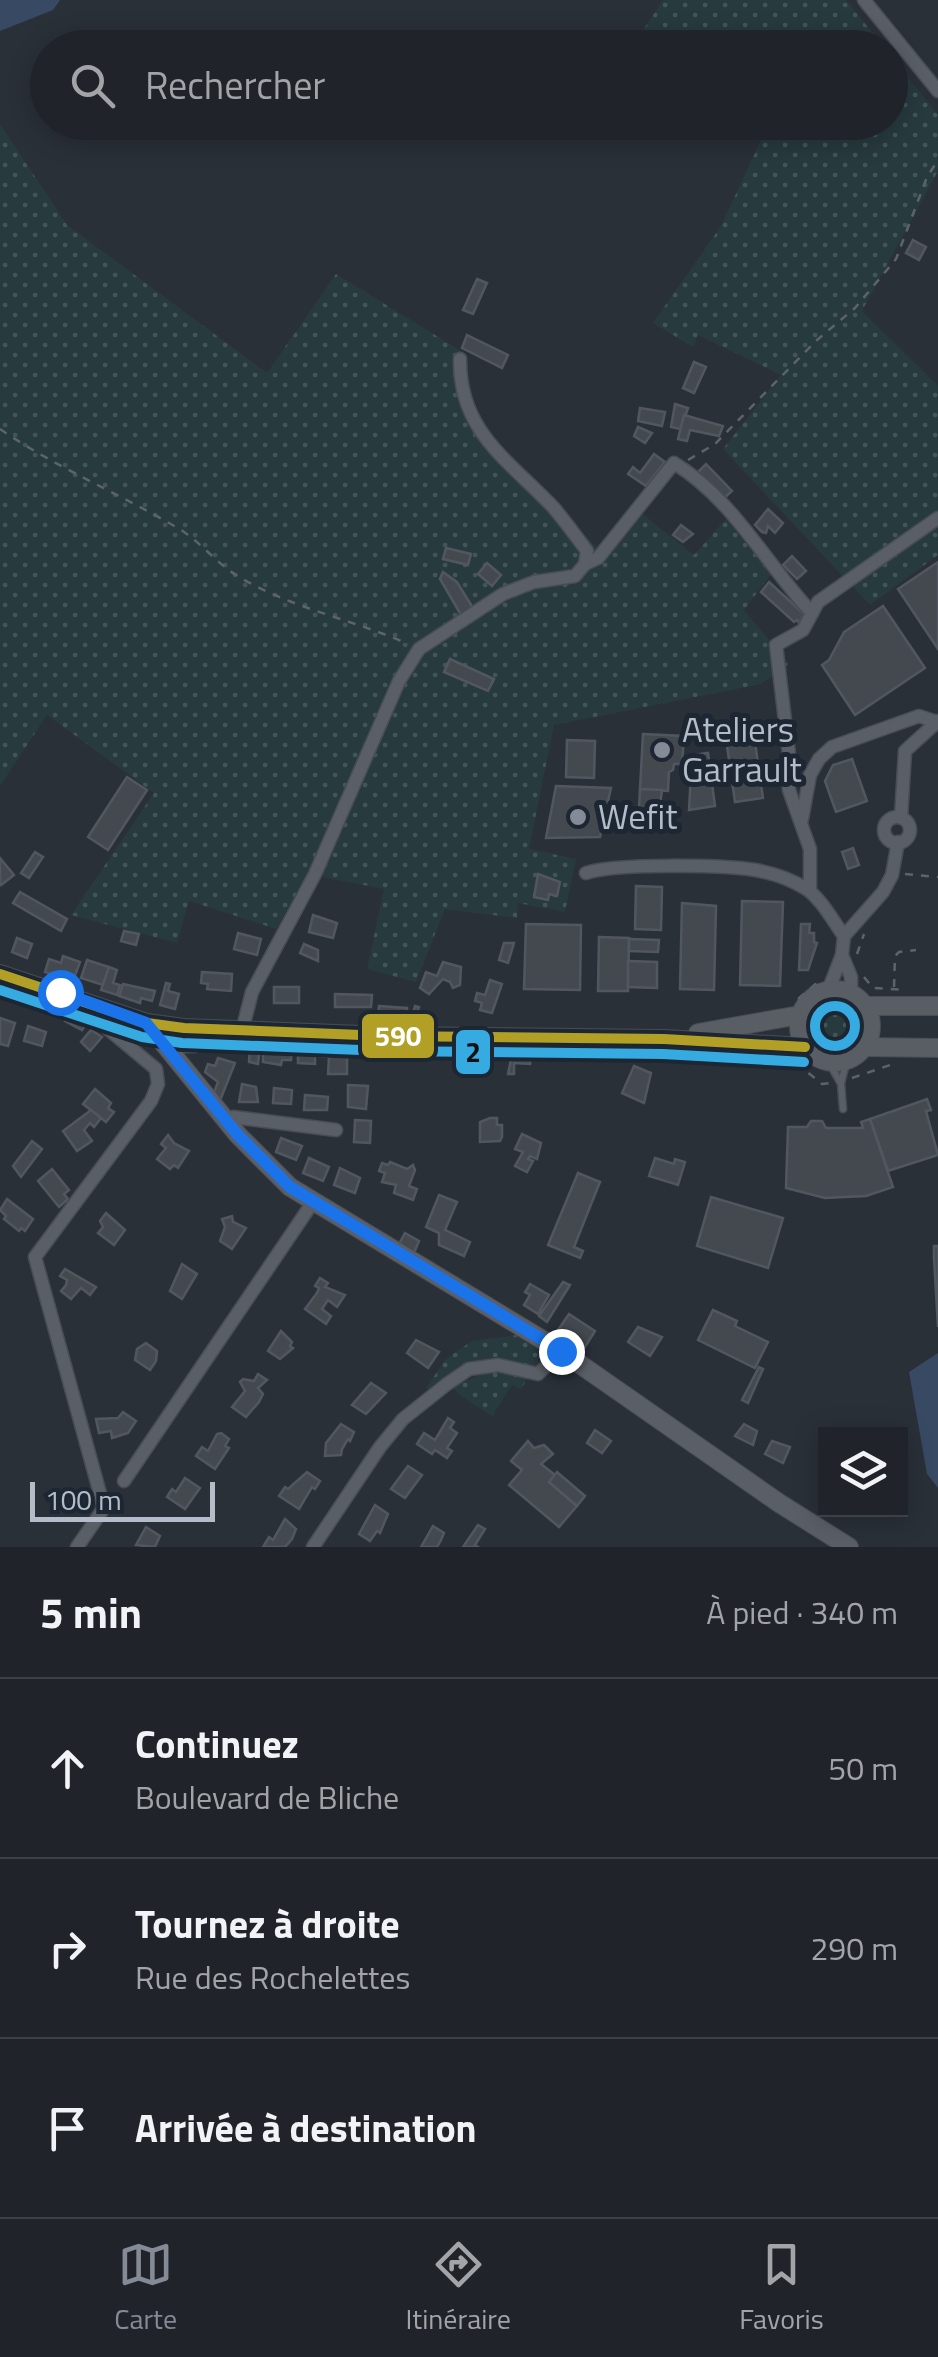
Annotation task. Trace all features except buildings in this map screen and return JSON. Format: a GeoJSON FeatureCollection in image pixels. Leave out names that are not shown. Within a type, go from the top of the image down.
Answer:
{"type":"FeatureCollection","features":[{"type":"Feature","properties":{"kind":"main road"},"geometry":{"type":"LineString","coordinates":[[0,974],[146,1023],[242,1031],[664,1039],[806,1047],[838,1061],[864,1046],[938,1048]]}},
{"type":"Feature","properties":{"kind":"main road"},"geometry":{"type":"LineString","coordinates":[[664,1039],[798,1008],[828,981],[856,993],[938,1006]]}},
{"type":"Feature","properties":{"kind":"main road"},"geometry":{"type":"LineString","coordinates":[[856,993],[871,1027],[864,1046]]}},
{"type":"Feature","properties":{"kind":"main road"},"geometry":{"type":"LineString","coordinates":[[798,1008],[806,1047]]}},
{"type":"Feature","properties":{"kind":"street"},"geometry":{"type":"LineString","coordinates":[[864,0],[889,30]]}},
{"type":"Feature","properties":{"kind":"street"},"geometry":{"type":"LineString","coordinates":[[908,54],[938,90]]}},
{"type":"Feature","properties":{"kind":"street"},"geometry":{"type":"LineString","coordinates":[[460,359],[463,397],[484,437],[572,532],[587,551],[586,564]]}},
{"type":"Feature","properties":{"kind":"street"},"geometry":{"type":"LineString","coordinates":[[242,1031],[252,992],[316,874],[399,681],[419,649],[503,594],[534,582],[575,576],[598,558],[674,462],[691,473],[744,525],[780,580],[812,614]]}},
{"type":"Feature","properties":{"kind":"street"},"geometry":{"type":"LineString","coordinates":[[810,891],[810,850],[788,790],[789,754],[776,645],[803,630],[818,602],[938,518]]}},
{"type":"Feature","properties":{"kind":"street"},"geometry":{"type":"LineString","coordinates":[[801,821],[810,776],[819,758],[832,747],[920,716],[938,721]]}},
{"type":"Feature","properties":{"kind":"street"},"geometry":{"type":"LineString","coordinates":[[844,936],[883,892],[892,875],[898,842],[906,839],[910,830],[908,822],[901,818],[905,751],[938,721]]}},
{"type":"Feature","properties":{"kind":"street"},"geometry":{"type":"LineString","coordinates":[[586,873],[601,868],[754,870],[784,877],[810,891],[844,936],[856,993]]}},
{"type":"Feature","properties":{"kind":"street"},"geometry":{"type":"LineString","coordinates":[[828,981],[849,956]]}},
{"type":"Feature","properties":{"kind":"street"},"geometry":{"type":"LineString","coordinates":[[77,1547],[104,1508],[35,1257],[158,1084],[156,1069],[102,1024],[92,1004]]}},
{"type":"Feature","properties":{"kind":"street"},"geometry":{"type":"LineString","coordinates":[[146,1023],[272,1172],[314,1202],[561,1351],[779,1503],[849,1547]]}},
{"type":"Feature","properties":{"kind":"street"},"geometry":{"type":"LineString","coordinates":[[225,1120],[233,1117],[336,1130]]}},
{"type":"Feature","properties":{"kind":"street"},"geometry":{"type":"LineString","coordinates":[[124,1481],[314,1202]]}},
{"type":"Feature","properties":{"kind":"street"},"geometry":{"type":"LineString","coordinates":[[313,1547],[403,1419],[469,1370],[498,1365],[538,1374],[561,1351]]}},
{"type":"Feature","properties":{"kind":"lane"},"geometry":{"type":"LineString","coordinates":[[838,1061],[840,1083]]}},
{"type":"Feature","properties":{"kind":"lane"},"geometry":{"type":"LineString","coordinates":[[838,1061],[843,1108]]}},
{"type":"Feature","properties":{"kind":"path"},"geometry":{"type":"LineString","coordinates":[[680,466],[715,444],[865,296],[896,259],[927,177],[938,160]]}},
{"type":"Feature","properties":{"kind":"path"},"geometry":{"type":"LineString","coordinates":[[0,429],[35,453],[182,530],[236,575],[322,614],[379,631],[419,649]]}},
{"type":"Feature","properties":{"kind":"path"},"geometry":{"type":"LineString","coordinates":[[897,885],[904,874],[938,877]]}},
{"type":"Feature","properties":{"kind":"path"},"geometry":{"type":"LineString","coordinates":[[849,956],[868,924]]}},
{"type":"Feature","properties":{"kind":"path"},"geometry":{"type":"LineString","coordinates":[[894,989],[896,956],[916,950]]}},
{"type":"Feature","properties":{"kind":"path"},"geometry":{"type":"LineString","coordinates":[[856,993],[864,976],[873,988],[904,990]]}},
{"type":"Feature","properties":{"kind":"path"},"geometry":{"type":"LineString","coordinates":[[798,1008],[828,981]]}},
{"type":"Feature","properties":{"kind":"path"},"geometry":{"type":"LineString","coordinates":[[778,1045],[778,1056],[800,1064],[822,1084],[840,1083],[893,1064],[893,1046]]}},
{"type":"Feature","properties":{"kind":"green space"},"geometry":{"type":"Polygon","coordinates":[[[663,0],[846,0],[870,30],[643,30],[663,0]]]}},
{"type":"Feature","properties":{"kind":"green space"},"geometry":{"type":"Polygon","coordinates":[[[908,77],[938,115],[938,171],[862,311],[938,386],[938,555],[870,605],[723,449],[781,375],[698,335],[693,347],[653,323],[721,226],[761,140],[908,140],[908,77]]]}},
{"type":"Feature","properties":{"kind":"green space"},"geometry":{"type":"Polygon","coordinates":[[[0,124],[67,225],[267,373],[336,274],[466,354],[472,399],[484,430],[598,548],[631,505],[694,555],[726,519],[771,574],[744,610],[789,664],[761,684],[554,725],[529,849],[576,859],[565,912],[518,903],[517,918],[445,909],[416,982],[367,969],[384,889],[307,874],[276,929],[189,901],[177,943],[71,915],[154,793],[47,715],[0,786],[0,124]]]}},
{"type":"Feature","properties":{"kind":"green space"},"geometry":{"type":"Polygon","coordinates":[[[836,1001],[854,1009],[862,1027],[854,1045],[836,1053],[818,1045],[810,1027],[818,1009],[836,1001]]]}},
{"type":"Feature","properties":{"kind":"green space"},"geometry":{"type":"Polygon","coordinates":[[[517,1335],[543,1351],[536,1366],[498,1361],[431,1390],[426,1388],[446,1359],[472,1341],[517,1335]]]}},
{"type":"Feature","properties":{"kind":"green space"},"geometry":{"type":"Polygon","coordinates":[[[485,1373],[508,1373],[527,1379],[521,1389],[512,1385],[492,1416],[453,1387],[485,1373]]]}},
{"type":"Feature","properties":{"kind":"water"},"geometry":{"type":"Polygon","coordinates":[[[0,0],[60,0],[53,10],[0,31],[0,0]]]}},
{"type":"Feature","properties":{"kind":"water"},"geometry":{"type":"Polygon","coordinates":[[[938,1353],[938,1488],[927,1474],[909,1372],[938,1353]]]}},
{"type":"Feature","properties":{"kind":"transit line","name":"590"},"geometry":{"type":"LineString","coordinates":[[0,974],[147,1023],[184,1028],[386,1036],[664,1039],[805,1047]]}},
{"type":"Feature","properties":{"kind":"transit line","name":"2"},"geometry":{"type":"LineString","coordinates":[[0,990],[142,1037],[182,1043],[386,1051],[663,1054],[804,1062]]}},
{"type":"Feature","properties":{"kind":"transit line","name":"2"},"geometry":{"type":"LineString","coordinates":[[835,1006],[849,1012],[855,1026],[849,1040],[835,1046],[821,1040],[815,1026],[821,1012],[835,1006]]}},
{"type":"Feature","properties":{"kind":"place","name":"Ateliers Garrault"},"geometry":{"type":"Point","coordinates":[662,750]}},
{"type":"Feature","properties":{"kind":"place","name":"Wefit"},"geometry":{"type":"Point","coordinates":[578,817]}},
{"type":"Feature","properties":{"kind":"route"},"geometry":{"type":"LineString","coordinates":[[60,992],[146,1023],[238,1135],[290,1187],[561,1351]]}}]}
